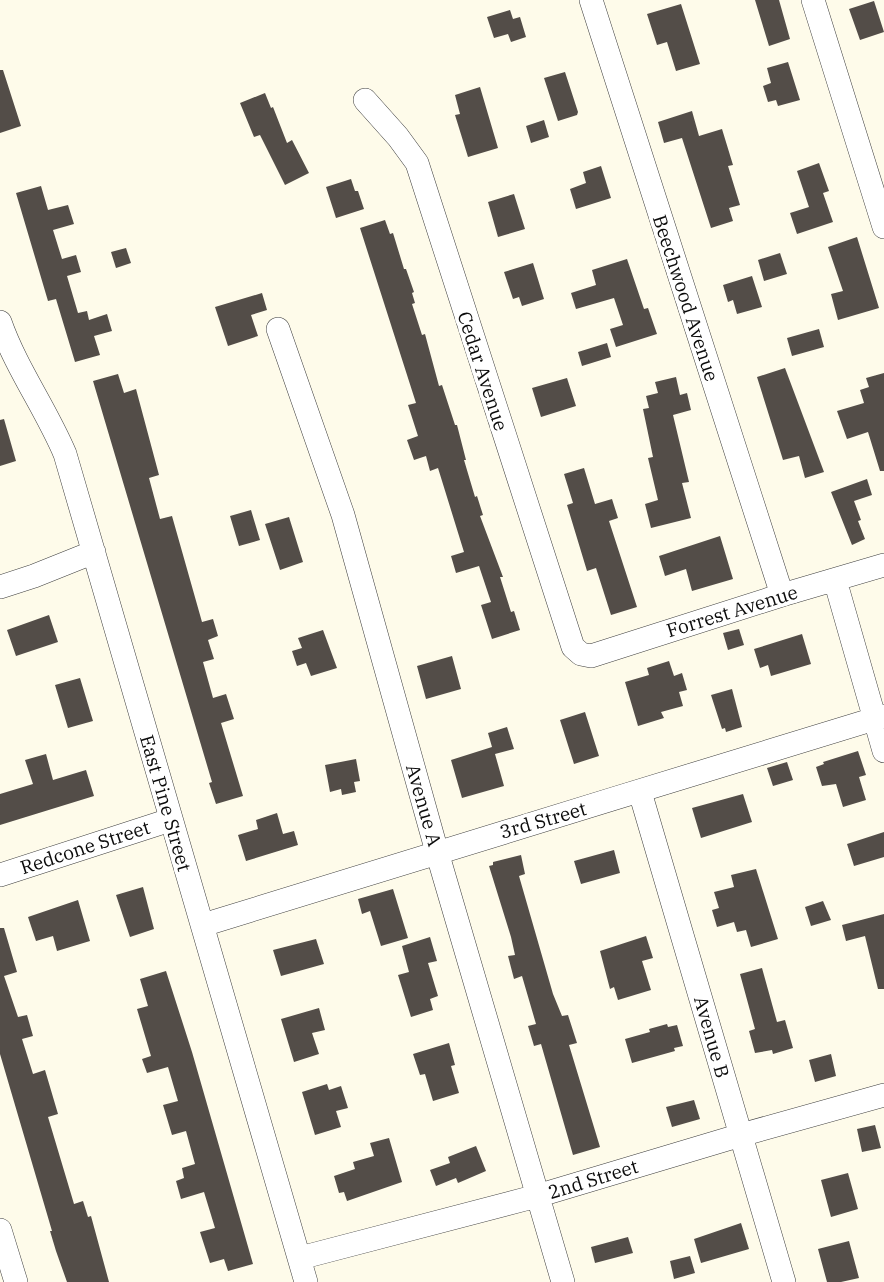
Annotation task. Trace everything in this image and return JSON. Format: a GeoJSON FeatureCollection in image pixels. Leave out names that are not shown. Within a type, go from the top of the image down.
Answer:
{"type":"FeatureCollection","features":[{"type":"Feature","properties":{"kind":"street","name":"Beechwood Avenue"},"geometry":{"type":"LineString","coordinates":[[591,0],[782,595]]}},
{"type":"Feature","properties":{"kind":"street"},"geometry":{"type":"LineString","coordinates":[[813,0],[884,227]]}},
{"type":"Feature","properties":{"kind":"street","name":"Cedar Avenue"},"geometry":{"type":"LineString","coordinates":[[365,100],[398,136],[417,163],[570,642],[581,654]]}},
{"type":"Feature","properties":{"kind":"street","name":"East Pine Street"},"geometry":{"type":"LineString","coordinates":[[1,329],[51,421],[65,454],[306,1282]]}},
{"type":"Feature","properties":{"kind":"street","name":"Avenue A"},"geometry":{"type":"LineString","coordinates":[[278,329],[342,515],[563,1282]]}},
{"type":"Feature","properties":{"kind":"street"},"geometry":{"type":"LineString","coordinates":[[0,586],[34,576],[94,552]]}},
{"type":"Feature","properties":{"kind":"street","name":"Forrest Avenue"},"geometry":{"type":"LineString","coordinates":[[581,654],[591,656],[884,565]]}},
{"type":"Feature","properties":{"kind":"street"},"geometry":{"type":"LineString","coordinates":[[835,580],[879,718],[884,751]]}},
{"type":"Feature","properties":{"kind":"street","name":"3rd Street"},"geometry":{"type":"LineString","coordinates":[[203,925],[879,718]]}},
{"type":"Feature","properties":{"kind":"street","name":"Avenue B"},"geometry":{"type":"LineString","coordinates":[[640,792],[784,1282]]}},
{"type":"Feature","properties":{"kind":"street","name":"Redcone Street"},"geometry":{"type":"LineString","coordinates":[[0,875],[170,820]]}},
{"type":"Feature","properties":{"kind":"street","name":"2nd Street"},"geometry":{"type":"LineString","coordinates":[[300,1258],[537,1196],[884,1095]]}},
{"type":"Feature","properties":{"kind":"street"},"geometry":{"type":"LineString","coordinates":[[0,1230],[16,1282]]}},
{"type":"Feature","properties":{"kind":"building"},"geometry":{"type":"Polygon","coordinates":[[[755,0],[779,0],[790,39],[769,46],[755,0]]]}},
{"type":"Feature","properties":{"kind":"building"},"geometry":{"type":"Polygon","coordinates":[[[874,1],[884,32],[860,40],[849,9],[874,1]]]}},
{"type":"Feature","properties":{"kind":"building"},"geometry":{"type":"Polygon","coordinates":[[[681,4],[700,64],[676,71],[667,42],[657,45],[647,14],[681,4]]]}},
{"type":"Feature","properties":{"kind":"building"},"geometry":{"type":"Polygon","coordinates":[[[510,10],[513,19],[520,17],[526,37],[511,42],[508,34],[494,38],[487,17],[510,10]]]}},
{"type":"Feature","properties":{"kind":"building"},"geometry":{"type":"Polygon","coordinates":[[[788,62],[800,100],[778,106],[776,100],[768,102],[763,86],[771,83],[767,68],[788,62]]]}},
{"type":"Feature","properties":{"kind":"building"},"geometry":{"type":"Polygon","coordinates":[[[0,70],[3,70],[21,126],[0,133],[0,70]]]}},
{"type":"Feature","properties":{"kind":"building"},"geometry":{"type":"Polygon","coordinates":[[[565,72],[578,112],[577,115],[558,121],[544,78],[565,72]]]}},
{"type":"Feature","properties":{"kind":"building"},"geometry":{"type":"Polygon","coordinates":[[[480,87],[498,148],[468,157],[455,115],[460,114],[455,95],[480,87]]]}},
{"type":"Feature","properties":{"kind":"building"},"geometry":{"type":"Polygon","coordinates":[[[265,93],[287,143],[292,140],[309,173],[285,185],[260,135],[254,137],[240,103],[265,93]]]}},
{"type":"Feature","properties":{"kind":"building"},"geometry":{"type":"Polygon","coordinates":[[[692,111],[699,136],[722,129],[733,165],[728,166],[740,205],[729,208],[733,221],[711,228],[682,138],[664,143],[658,122],[692,111]]]}},
{"type":"Feature","properties":{"kind":"building"},"geometry":{"type":"Polygon","coordinates":[[[544,120],[549,137],[531,143],[526,126],[544,120]]]}},
{"type":"Feature","properties":{"kind":"building"},"geometry":{"type":"Polygon","coordinates":[[[819,163],[829,191],[823,193],[833,222],[797,234],[790,213],[809,207],[797,171],[819,163]]]}},
{"type":"Feature","properties":{"kind":"building"},"geometry":{"type":"Polygon","coordinates":[[[601,166],[611,198],[576,209],[570,189],[586,183],[583,172],[601,166]]]}},
{"type":"Feature","properties":{"kind":"building"},"geometry":{"type":"Polygon","coordinates":[[[351,179],[364,209],[336,218],[326,187],[351,179]]]}},
{"type":"Feature","properties":{"kind":"building"},"geometry":{"type":"Polygon","coordinates":[[[41,186],[48,210],[68,205],[74,224],[53,230],[62,259],[76,255],[81,272],[67,276],[78,313],[87,311],[89,320],[107,314],[112,331],[94,336],[100,355],[75,362],[56,299],[48,301],[16,193],[41,186]]]}},
{"type":"Feature","properties":{"kind":"building"},"geometry":{"type":"Polygon","coordinates":[[[514,194],[525,229],[498,237],[488,202],[514,194]]]}},
{"type":"Feature","properties":{"kind":"building"},"geometry":{"type":"Polygon","coordinates":[[[385,220],[390,234],[393,233],[414,292],[415,303],[412,304],[422,335],[425,334],[439,386],[442,385],[457,425],[464,460],[483,515],[480,516],[503,577],[500,577],[511,612],[514,611],[520,630],[492,639],[481,605],[491,602],[479,566],[456,573],[451,556],[464,552],[438,468],[430,471],[426,456],[414,460],[407,440],[418,436],[408,405],[416,403],[360,228],[385,220]]]}},
{"type":"Feature","properties":{"kind":"building"},"geometry":{"type":"Polygon","coordinates":[[[857,237],[879,308],[838,320],[831,294],[843,291],[828,247],[857,237]]]}},
{"type":"Feature","properties":{"kind":"building"},"geometry":{"type":"Polygon","coordinates":[[[126,248],[131,263],[116,268],[111,252],[126,248]]]}},
{"type":"Feature","properties":{"kind":"building"},"geometry":{"type":"Polygon","coordinates":[[[780,253],[787,274],[764,281],[758,260],[780,253]]]}},
{"type":"Feature","properties":{"kind":"building"},"geometry":{"type":"Polygon","coordinates":[[[627,259],[644,309],[648,308],[657,334],[616,347],[610,329],[623,325],[614,298],[576,309],[571,293],[596,285],[592,270],[627,259]]]}},
{"type":"Feature","properties":{"kind":"building"},"geometry":{"type":"Polygon","coordinates":[[[533,263],[544,299],[522,306],[519,297],[513,299],[504,272],[533,263]]]}},
{"type":"Feature","properties":{"kind":"building"},"geometry":{"type":"Polygon","coordinates":[[[752,276],[762,307],[737,314],[733,300],[728,302],[723,285],[752,276]]]}},
{"type":"Feature","properties":{"kind":"building"},"geometry":{"type":"Polygon","coordinates":[[[262,293],[267,310],[251,315],[258,336],[228,346],[215,307],[262,293]]]}},
{"type":"Feature","properties":{"kind":"building"},"geometry":{"type":"Polygon","coordinates":[[[819,329],[824,347],[792,356],[787,338],[819,329]]]}},
{"type":"Feature","properties":{"kind":"building"},"geometry":{"type":"Polygon","coordinates":[[[607,343],[611,357],[582,366],[578,352],[607,343]]]}},
{"type":"Feature","properties":{"kind":"building"},"geometry":{"type":"Polygon","coordinates":[[[785,368],[824,472],[805,478],[799,456],[783,460],[757,377],[785,368]]]}},
{"type":"Feature","properties":{"kind":"building"},"geometry":{"type":"Polygon","coordinates":[[[884,373],[884,471],[880,471],[868,432],[847,439],[837,411],[864,403],[860,390],[869,387],[866,378],[884,373]]]}},
{"type":"Feature","properties":{"kind":"building"},"geometry":{"type":"Polygon","coordinates":[[[118,374],[124,393],[136,389],[159,475],[149,478],[160,519],[172,516],[202,622],[213,619],[218,636],[208,640],[214,659],[203,662],[213,698],[226,694],[234,719],[221,723],[243,796],[216,804],[209,783],[212,782],[93,381],[118,374]]]}},
{"type":"Feature","properties":{"kind":"building"},"geometry":{"type":"Polygon","coordinates":[[[676,377],[680,395],[687,393],[691,410],[673,415],[689,482],[682,483],[691,518],[651,528],[645,504],[658,500],[648,458],[653,457],[643,409],[649,408],[646,396],[658,393],[655,382],[676,377]]]}},
{"type":"Feature","properties":{"kind":"building"},"geometry":{"type":"Polygon","coordinates":[[[567,378],[576,406],[541,417],[532,388],[567,378]]]}},
{"type":"Feature","properties":{"kind":"building"},"geometry":{"type":"Polygon","coordinates":[[[4,419],[16,461],[0,466],[0,420],[4,419]]]}},
{"type":"Feature","properties":{"kind":"building"},"geometry":{"type":"Polygon","coordinates":[[[584,468],[595,504],[612,499],[618,518],[609,521],[637,607],[611,615],[596,568],[587,571],[567,505],[573,503],[564,474],[584,468]]]}},
{"type":"Feature","properties":{"kind":"building"},"geometry":{"type":"Polygon","coordinates":[[[867,479],[872,495],[854,501],[865,539],[852,545],[831,492],[867,479]]]}},
{"type":"Feature","properties":{"kind":"building"},"geometry":{"type":"Polygon","coordinates":[[[251,510],[260,540],[239,546],[230,516],[251,510]]]}},
{"type":"Feature","properties":{"kind":"building"},"geometry":{"type":"Polygon","coordinates":[[[289,517],[303,562],[280,570],[265,524],[289,517]]]}},
{"type":"Feature","properties":{"kind":"building"},"geometry":{"type":"Polygon","coordinates":[[[720,536],[733,579],[692,591],[686,569],[665,576],[659,556],[720,536]]]}},
{"type":"Feature","properties":{"kind":"building"},"geometry":{"type":"Polygon","coordinates":[[[49,615],[58,642],[16,656],[7,630],[49,615]]]}},
{"type":"Feature","properties":{"kind":"building"},"geometry":{"type":"Polygon","coordinates":[[[739,629],[744,645],[728,650],[723,633],[739,629]]]}},
{"type":"Feature","properties":{"kind":"building"},"geometry":{"type":"Polygon","coordinates":[[[323,630],[337,668],[311,676],[306,663],[297,666],[292,651],[302,648],[298,638],[323,630]]]}},
{"type":"Feature","properties":{"kind":"building"},"geometry":{"type":"Polygon","coordinates":[[[802,634],[811,664],[771,676],[768,665],[760,668],[754,649],[802,634]]]}},
{"type":"Feature","properties":{"kind":"building"},"geometry":{"type":"Polygon","coordinates":[[[452,656],[461,689],[426,699],[417,666],[452,656]]]}},
{"type":"Feature","properties":{"kind":"building"},"geometry":{"type":"Polygon","coordinates":[[[669,661],[674,676],[682,673],[687,690],[679,692],[683,706],[661,712],[664,718],[638,726],[625,682],[649,675],[647,668],[669,661]]]}},
{"type":"Feature","properties":{"kind":"building"},"geometry":{"type":"Polygon","coordinates":[[[80,678],[93,721],[68,728],[55,685],[80,678]]]}},
{"type":"Feature","properties":{"kind":"building"},"geometry":{"type":"Polygon","coordinates":[[[732,689],[742,727],[726,732],[725,728],[722,729],[711,695],[732,689]]]}},
{"type":"Feature","properties":{"kind":"building"},"geometry":{"type":"Polygon","coordinates":[[[585,712],[599,756],[574,764],[560,720],[585,712]]]}},
{"type":"Feature","properties":{"kind":"building"},"geometry":{"type":"Polygon","coordinates":[[[507,727],[514,749],[495,754],[504,786],[462,798],[451,760],[492,747],[488,733],[507,727]]]}},
{"type":"Feature","properties":{"kind":"building"},"geometry":{"type":"Polygon","coordinates":[[[858,751],[866,775],[859,777],[866,800],[843,807],[836,784],[822,786],[816,767],[824,764],[823,762],[858,751]]]}},
{"type":"Feature","properties":{"kind":"building"},"geometry":{"type":"Polygon","coordinates":[[[46,754],[53,780],[86,770],[94,796],[0,825],[0,794],[33,784],[25,760],[46,754]]]}},
{"type":"Feature","properties":{"kind":"building"},"geometry":{"type":"Polygon","coordinates":[[[356,759],[360,781],[354,782],[356,792],[342,795],[341,789],[330,792],[325,765],[356,759]]]}},
{"type":"Feature","properties":{"kind":"building"},"geometry":{"type":"Polygon","coordinates":[[[787,762],[793,780],[773,786],[767,768],[787,762]]]}},
{"type":"Feature","properties":{"kind":"building"},"geometry":{"type":"Polygon","coordinates":[[[743,794],[752,822],[701,838],[692,808],[743,794]]]}},
{"type":"Feature","properties":{"kind":"building"},"geometry":{"type":"Polygon","coordinates":[[[277,813],[283,834],[294,831],[298,845],[246,861],[238,835],[258,829],[256,820],[277,813]]]}},
{"type":"Feature","properties":{"kind":"building"},"geometry":{"type":"Polygon","coordinates":[[[884,832],[884,857],[854,866],[847,844],[884,832]]]}},
{"type":"Feature","properties":{"kind":"building"},"geometry":{"type":"Polygon","coordinates":[[[614,850],[620,873],[581,884],[574,861],[614,850]]]}},
{"type":"Feature","properties":{"kind":"building"},"geometry":{"type":"Polygon","coordinates":[[[521,855],[525,874],[519,876],[553,994],[562,1016],[568,1015],[577,1043],[569,1045],[600,1147],[573,1155],[541,1044],[534,1046],[528,1026],[536,1024],[522,976],[514,979],[508,956],[515,955],[489,866],[493,865],[493,862],[521,855]]]}},
{"type":"Feature","properties":{"kind":"building"},"geometry":{"type":"Polygon","coordinates":[[[756,869],[778,939],[751,947],[746,930],[737,932],[734,922],[717,927],[712,910],[719,908],[714,892],[734,887],[731,875],[756,869]]]}},
{"type":"Feature","properties":{"kind":"building"},"geometry":{"type":"Polygon","coordinates":[[[143,887],[154,929],[130,937],[116,895],[143,887]]]}},
{"type":"Feature","properties":{"kind":"building"},"geometry":{"type":"Polygon","coordinates":[[[393,889],[408,938],[381,946],[370,911],[362,914],[358,899],[393,889]]]}},
{"type":"Feature","properties":{"kind":"building"},"geometry":{"type":"Polygon","coordinates":[[[78,900],[90,941],[57,951],[53,936],[36,941],[28,917],[78,900]]]}},
{"type":"Feature","properties":{"kind":"building"},"geometry":{"type":"Polygon","coordinates":[[[823,901],[831,920],[811,926],[805,907],[823,901]]]}},
{"type":"Feature","properties":{"kind":"building"},"geometry":{"type":"Polygon","coordinates":[[[884,914],[884,989],[878,989],[865,936],[846,941],[842,925],[884,914]]]}},
{"type":"Feature","properties":{"kind":"building"},"geometry":{"type":"Polygon","coordinates":[[[0,928],[4,928],[17,972],[4,976],[18,1017],[27,1015],[33,1036],[22,1039],[33,1074],[45,1070],[58,1114],[48,1117],[74,1204],[83,1201],[88,1217],[91,1216],[109,1282],[67,1282],[56,1251],[0,1054],[0,928]]]}},
{"type":"Feature","properties":{"kind":"building"},"geometry":{"type":"Polygon","coordinates":[[[646,936],[653,958],[642,961],[651,990],[618,1000],[614,987],[610,989],[600,951],[646,936]]]}},
{"type":"Feature","properties":{"kind":"building"},"geometry":{"type":"Polygon","coordinates":[[[430,937],[437,961],[428,963],[438,996],[430,999],[433,1010],[411,1017],[398,975],[409,972],[402,946],[430,937]]]}},
{"type":"Feature","properties":{"kind":"building"},"geometry":{"type":"Polygon","coordinates":[[[316,939],[324,964],[281,976],[273,950],[316,939]]]}},
{"type":"Feature","properties":{"kind":"building"},"geometry":{"type":"Polygon","coordinates":[[[762,968],[777,1022],[785,1020],[793,1048],[773,1054],[772,1050],[755,1053],[749,1031],[755,1029],[740,974],[762,968]]]}},
{"type":"Feature","properties":{"kind":"building"},"geometry":{"type":"Polygon","coordinates":[[[166,971],[253,1264],[228,1271],[224,1259],[210,1263],[200,1232],[215,1228],[204,1192],[181,1199],[176,1181],[184,1178],[182,1168],[195,1164],[186,1131],[172,1135],[163,1105],[178,1101],[168,1067],[147,1073],[142,1059],[151,1056],[137,1009],[148,1006],[140,979],[166,971]]]}},
{"type":"Feature","properties":{"kind":"building"},"geometry":{"type":"Polygon","coordinates":[[[319,1008],[325,1030],[312,1033],[319,1054],[294,1062],[281,1019],[319,1008]]]}},
{"type":"Feature","properties":{"kind":"building"},"geometry":{"type":"Polygon","coordinates":[[[667,1024],[668,1027],[677,1025],[683,1046],[674,1048],[675,1051],[632,1063],[625,1039],[667,1024]]]}},
{"type":"Feature","properties":{"kind":"building"},"geometry":{"type":"Polygon","coordinates":[[[449,1043],[455,1065],[451,1066],[459,1093],[433,1101],[425,1074],[420,1075],[413,1054],[449,1043]]]}},
{"type":"Feature","properties":{"kind":"building"},"geometry":{"type":"Polygon","coordinates":[[[831,1054],[836,1076],[815,1082],[809,1060],[831,1054]]]}},
{"type":"Feature","properties":{"kind":"building"},"geometry":{"type":"Polygon","coordinates":[[[327,1084],[329,1090],[341,1086],[348,1108],[336,1111],[341,1127],[315,1135],[302,1092],[327,1084]]]}},
{"type":"Feature","properties":{"kind":"building"},"geometry":{"type":"Polygon","coordinates":[[[694,1100],[700,1119],[672,1127],[666,1107],[694,1100]]]}},
{"type":"Feature","properties":{"kind":"building"},"geometry":{"type":"Polygon","coordinates":[[[875,1125],[881,1148],[862,1152],[857,1129],[875,1125]]]}},
{"type":"Feature","properties":{"kind":"building"},"geometry":{"type":"Polygon","coordinates":[[[389,1138],[402,1182],[347,1201],[344,1192],[339,1193],[334,1176],[355,1169],[353,1162],[374,1156],[370,1143],[389,1138]]]}},
{"type":"Feature","properties":{"kind":"building"},"geometry":{"type":"Polygon","coordinates":[[[476,1146],[486,1171],[458,1183],[456,1178],[436,1186],[430,1170],[450,1163],[448,1157],[476,1146]]]}},
{"type":"Feature","properties":{"kind":"building"},"geometry":{"type":"Polygon","coordinates":[[[848,1173],[858,1209],[831,1217],[821,1180],[848,1173]]]}},
{"type":"Feature","properties":{"kind":"building"},"geometry":{"type":"Polygon","coordinates":[[[741,1223],[749,1249],[701,1263],[694,1239],[741,1223]]]}},
{"type":"Feature","properties":{"kind":"building"},"geometry":{"type":"Polygon","coordinates":[[[628,1237],[633,1253],[595,1263],[591,1247],[628,1237]]]}},
{"type":"Feature","properties":{"kind":"building"},"geometry":{"type":"Polygon","coordinates":[[[849,1241],[859,1278],[827,1282],[818,1249],[849,1241]]]}},
{"type":"Feature","properties":{"kind":"building"},"geometry":{"type":"Polygon","coordinates":[[[690,1256],[695,1273],[674,1279],[670,1261],[690,1256]]]}}]}
